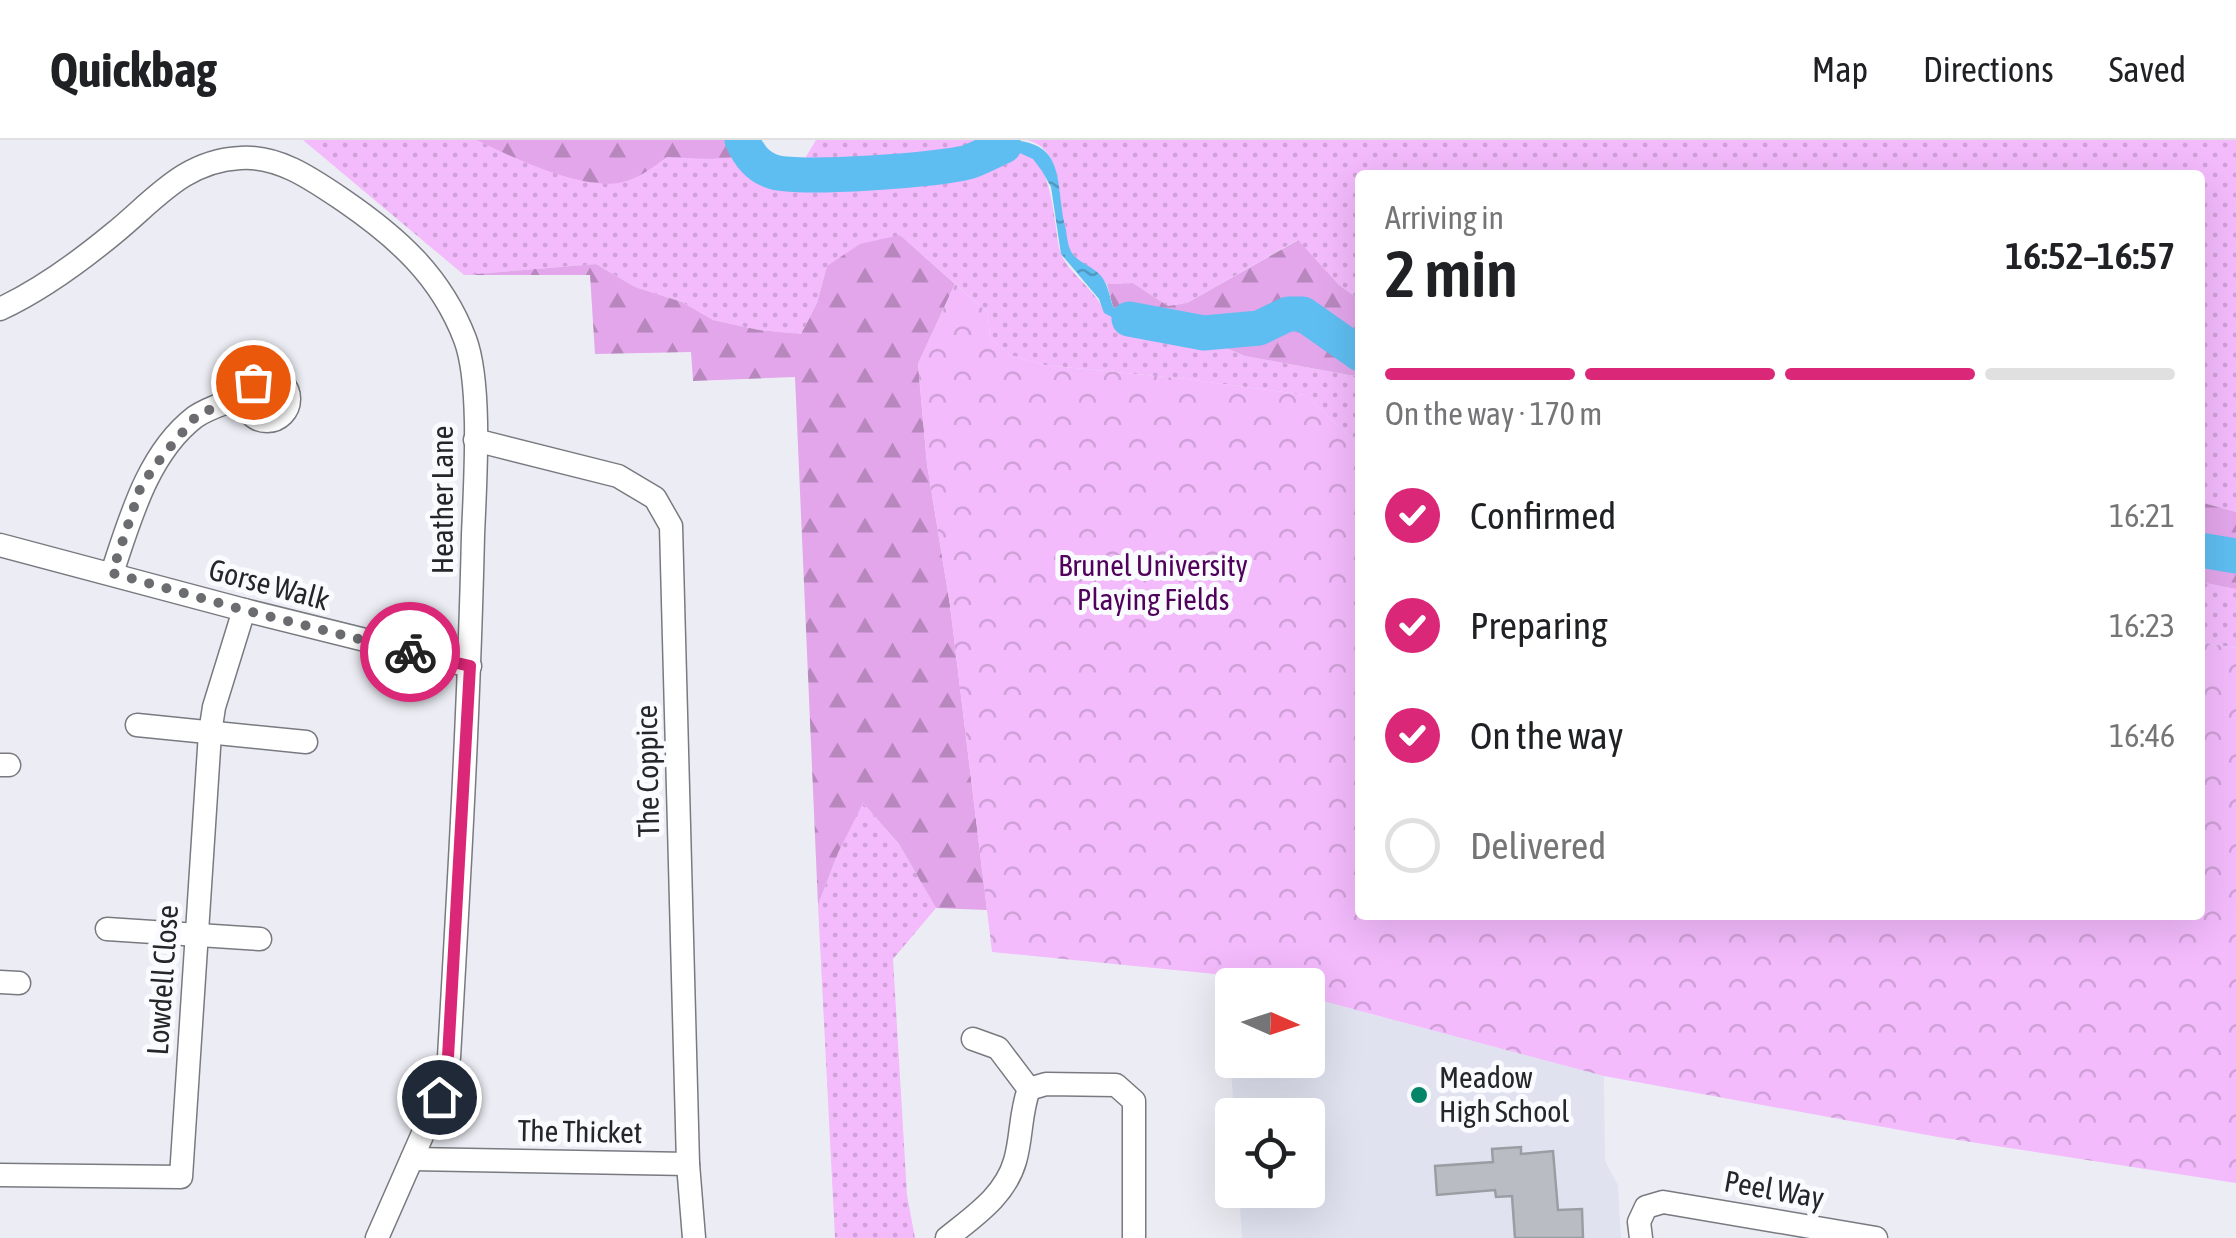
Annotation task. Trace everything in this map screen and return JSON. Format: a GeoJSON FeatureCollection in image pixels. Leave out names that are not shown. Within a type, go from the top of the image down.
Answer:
{"type":"FeatureCollection","features":[{"type":"Feature","properties":{"kind":"street","name":"Heather Lane"},"geometry":{"type":"LineString","coordinates":[[0,309],[28,296],[112,235],[186,171],[240,158],[267,160],[302,172],[388,231],[438,285],[467,343],[472,364],[475,440],[470,666],[448,1057],[439,1097],[377,1238]]}},
{"type":"Feature","properties":{"kind":"street"},"geometry":{"type":"LineString","coordinates":[[112,573],[141,486],[181,432],[197,415],[245,395]]}},
{"type":"Feature","properties":{"kind":"street","name":"The Coppice"},"geometry":{"type":"LineString","coordinates":[[475,440],[618,476],[655,498],[672,526],[688,1164],[694,1238]]}},
{"type":"Feature","properties":{"kind":"street","name":"Gorse Walk"},"geometry":{"type":"LineString","coordinates":[[0,545],[470,666]]}},
{"type":"Feature","properties":{"kind":"street","name":"Lowdell Close"},"geometry":{"type":"LineString","coordinates":[[0,1175],[181,1177],[210,733],[214,707],[244,610]]}},
{"type":"Feature","properties":{"kind":"street"},"geometry":{"type":"LineString","coordinates":[[137,725],[306,742]]}},
{"type":"Feature","properties":{"kind":"street"},"geometry":{"type":"LineString","coordinates":[[107,929],[260,940]]}},
{"type":"Feature","properties":{"kind":"street"},"geometry":{"type":"LineString","coordinates":[[973,1039],[998,1048],[1028,1090]]}},
{"type":"Feature","properties":{"kind":"street"},"geometry":{"type":"LineString","coordinates":[[1028,1090],[1046,1084],[1116,1085],[1134,1101],[1134,1238]]}},
{"type":"Feature","properties":{"kind":"street"},"geometry":{"type":"LineString","coordinates":[[947,1238],[998,1196],[1015,1162],[1028,1090]]}},
{"type":"Feature","properties":{"kind":"street","name":"The Thicket"},"geometry":{"type":"LineString","coordinates":[[412,1159],[688,1164]]}},
{"type":"Feature","properties":{"kind":"street","name":"Peel Way"},"geometry":{"type":"LineString","coordinates":[[1641,1238],[1640,1222],[1646,1207],[1663,1202],[1870,1238]]}},
{"type":"Feature","properties":{"kind":"shaded area","name":"Meadow High School"},"geometry":{"type":"Polygon","coordinates":[[[1325,1002],[1604,1076],[1605,1161],[1618,1185],[1621,1238],[1242,1238],[1240,1208],[1325,1208],[1325,1098],[1233,1098],[1232,1078],[1325,1078],[1325,1002]]]}},
{"type":"Feature","properties":{"kind":"green space"},"geometry":{"type":"Polygon","coordinates":[[[303,140],[751,140],[766,159],[777,164],[801,165],[816,140],[1005,140],[957,161],[1009,148],[1024,150],[1035,159],[1049,188],[1063,259],[1105,313],[1152,331],[1176,327],[1245,356],[1355,376],[1355,441],[1305,395],[1045,365],[1010,355],[990,338],[988,313],[900,235],[827,266],[817,303],[801,334],[713,320],[682,302],[635,287],[596,264],[464,275],[303,140]]]}},
{"type":"Feature","properties":{"kind":"green space"},"geometry":{"type":"Polygon","coordinates":[[[477,140],[751,140],[758,156],[667,157],[632,179],[603,184],[566,177],[477,140]]]}},
{"type":"Feature","properties":{"kind":"green space"},"geometry":{"type":"Polygon","coordinates":[[[1026,140],[2236,140],[2236,512],[2205,503],[2205,170],[1355,170],[1355,296],[1297,240],[1187,303],[1168,306],[1133,283],[1107,284],[1074,257],[1066,238],[1056,171],[1041,146],[1026,140]]]}},
{"type":"Feature","properties":{"kind":"green space"},"geometry":{"type":"Polygon","coordinates":[[[900,235],[955,284],[918,364],[927,464],[950,605],[987,910],[936,908],[899,844],[863,803],[818,905],[795,377],[693,381],[691,352],[595,354],[590,275],[464,275],[596,264],[635,287],[682,302],[713,320],[801,334],[817,303],[827,266],[860,244],[900,235]]]}},
{"type":"Feature","properties":{"kind":"green space"},"geometry":{"type":"Polygon","coordinates":[[[1298,240],[1339,285],[1355,296],[1355,376],[1245,356],[1150,318],[1134,318],[1113,307],[1107,284],[1133,283],[1168,306],[1187,303],[1298,240]]]}},
{"type":"Feature","properties":{"kind":"green space","name":"Brunel University Playing Fields"},"geometry":{"type":"Polygon","coordinates":[[[955,284],[988,313],[990,338],[1010,355],[1045,365],[1305,395],[1355,441],[1355,920],[2205,920],[2205,643],[2236,648],[2236,1183],[1938,1137],[1604,1076],[1325,1002],[1325,968],[1215,968],[1215,974],[992,952],[950,605],[927,464],[918,364],[955,284]]]}},
{"type":"Feature","properties":{"kind":"green space"},"geometry":{"type":"Polygon","coordinates":[[[2205,503],[2236,512],[2236,589],[2205,583],[2205,503]]]}},
{"type":"Feature","properties":{"kind":"green space"},"geometry":{"type":"Polygon","coordinates":[[[2205,583],[2236,589],[2236,648],[2205,643],[2205,583]]]}},
{"type":"Feature","properties":{"kind":"green space"},"geometry":{"type":"Polygon","coordinates":[[[862,802],[899,844],[936,908],[893,959],[907,1195],[915,1238],[835,1238],[818,905],[862,802]]]}},
{"type":"Feature","properties":{"kind":"water"},"geometry":{"type":"Polygon","coordinates":[[[1005,140],[1040,147],[1049,156],[1055,167],[1071,251],[1101,276],[1113,307],[1176,327],[1137,330],[1104,313],[1099,299],[1061,254],[1051,187],[1033,159],[1009,148],[975,168],[955,162],[1005,140]]]}},
{"type":"Feature","properties":{"kind":"building"},"geometry":{"type":"Polygon","coordinates":[[[1521,1147],[1521,1154],[1553,1151],[1558,1210],[1582,1209],[1583,1238],[1515,1238],[1512,1196],[1496,1197],[1495,1190],[1437,1195],[1435,1166],[1493,1162],[1492,1149],[1521,1147]]]}},
{"type":"Feature","properties":{"kind":"waterway"},"geometry":{"type":"LineString","coordinates":[[742,140],[754,160],[768,170],[812,175],[952,165],[1004,146]]}},
{"type":"Feature","properties":{"kind":"waterway"},"geometry":{"type":"LineString","coordinates":[[1129,319],[1204,333],[1259,328],[1288,314],[1303,314],[1355,350]]}},
{"type":"Feature","properties":{"kind":"waterway"},"geometry":{"type":"LineString","coordinates":[[2205,551],[2236,556]]}},
{"type":"Feature","properties":{"kind":"way so far"},"geometry":{"type":"LineString","coordinates":[[253,382],[245,395],[197,415],[161,458],[141,486],[112,573],[410,652]]}},
{"type":"Feature","properties":{"kind":"place","name":"Meadow High School"},"geometry":{"type":"Point","coordinates":[1419,1095]}},
{"type":"Feature","properties":{"kind":"route"},"geometry":{"type":"LineString","coordinates":[[410,652],[470,666],[448,1057],[439,1097]]}}]}
